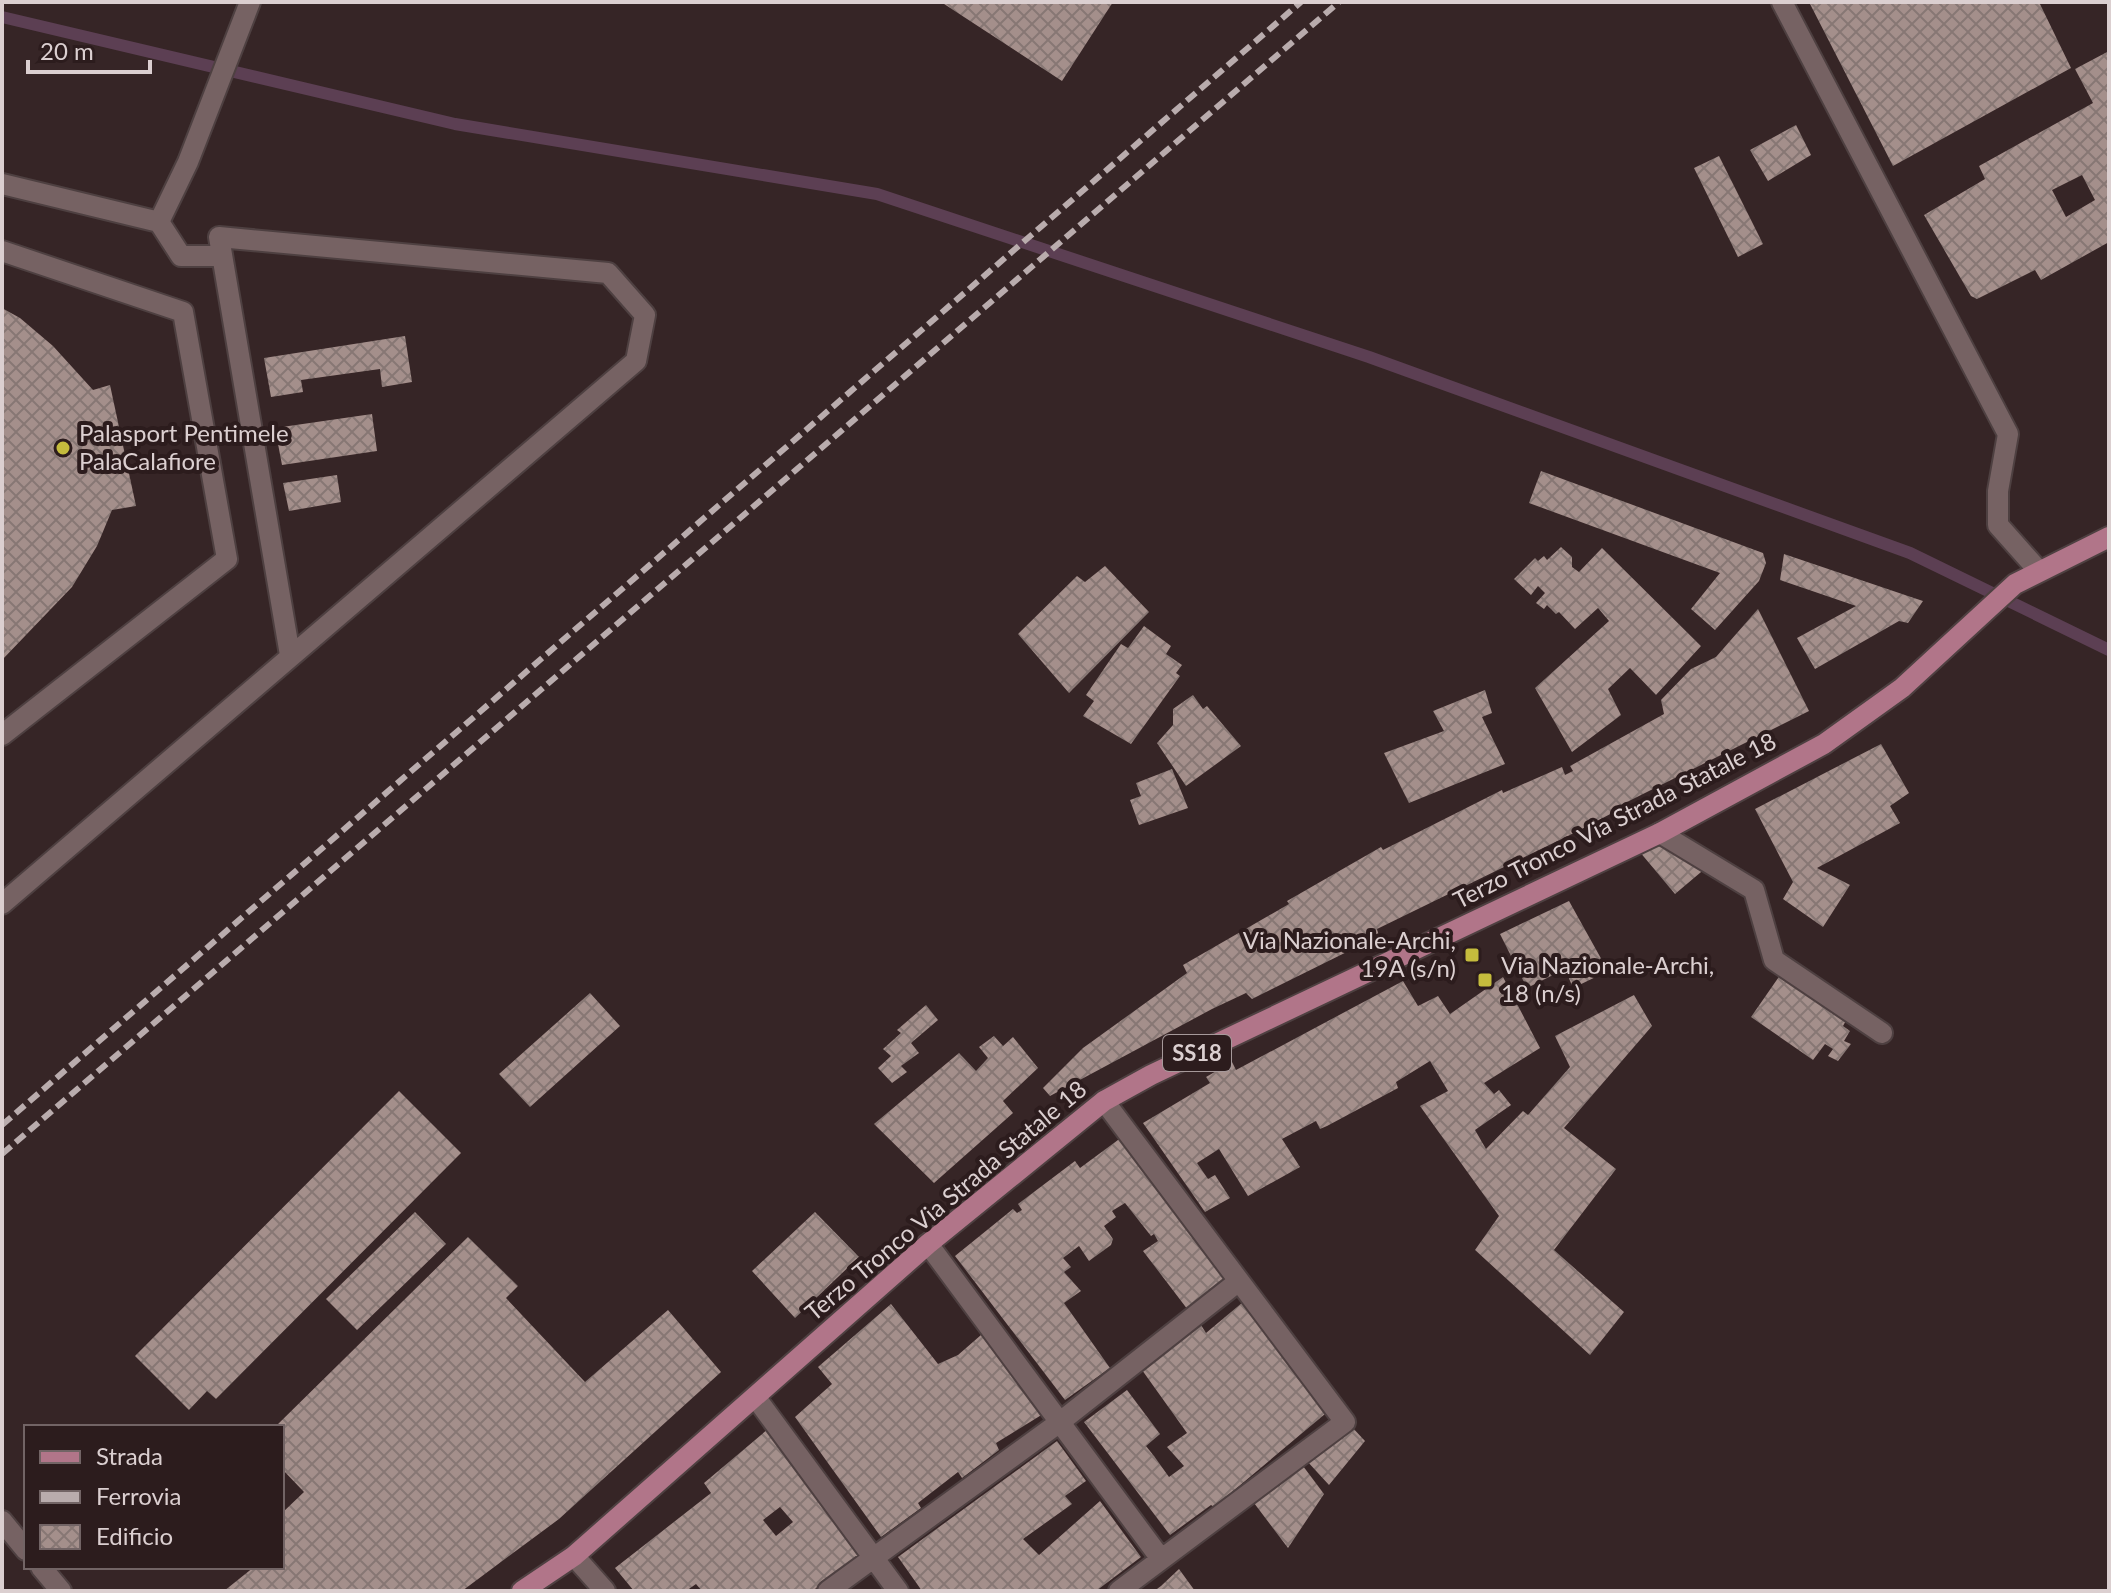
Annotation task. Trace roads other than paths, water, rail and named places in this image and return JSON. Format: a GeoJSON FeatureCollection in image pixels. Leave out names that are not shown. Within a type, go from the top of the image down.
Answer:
{"type":"FeatureCollection","features":[{"type":"Feature","properties":{"kind":"main road","name":"Terzo Tronco Via Strada Statale 18"},"geometry":{"type":"LineString","coordinates":[[522,1591],[574,1556],[928,1244],[1104,1101],[1151,1075],[1660,833],[1824,744],[1902,688],[2015,584],[2109,537]]}},
{"type":"Feature","properties":{"kind":"street"},"geometry":{"type":"LineString","coordinates":[[1782,2],[2008,434],[1998,491],[1998,525],[2038,570]]}},
{"type":"Feature","properties":{"kind":"street"},"geometry":{"type":"LineString","coordinates":[[159,222],[188,162],[249,5]]}},
{"type":"Feature","properties":{"kind":"street"},"geometry":{"type":"LineString","coordinates":[[2,184],[159,222],[181,256],[222,256]]}},
{"type":"Feature","properties":{"kind":"street"},"geometry":{"type":"LineString","coordinates":[[2,904],[636,361],[645,315],[608,273],[219,237],[290,655]]}},
{"type":"Feature","properties":{"kind":"street"},"geometry":{"type":"LineString","coordinates":[[2,251],[183,312],[227,559],[2,735]]}},
{"type":"Feature","properties":{"kind":"street"},"geometry":{"type":"LineString","coordinates":[[1660,833],[1754,890],[1774,960],[1882,1033]]}},
{"type":"Feature","properties":{"kind":"street"},"geometry":{"type":"LineString","coordinates":[[1104,1101],[1345,1422],[1119,1591]]}},
{"type":"Feature","properties":{"kind":"street"},"geometry":{"type":"LineString","coordinates":[[928,1244],[1161,1559]]}},
{"type":"Feature","properties":{"kind":"street"},"geometry":{"type":"LineString","coordinates":[[828,1591],[1060,1422],[1239,1281]]}},
{"type":"Feature","properties":{"kind":"street"},"geometry":{"type":"LineString","coordinates":[[756,1398],[898,1591]]}},
{"type":"Feature","properties":{"kind":"street"},"geometry":{"type":"LineString","coordinates":[[2,1521],[24,1548]]}},
{"type":"Feature","properties":{"kind":"street"},"geometry":{"type":"LineString","coordinates":[[574,1556],[605,1591]]}},
{"type":"Feature","properties":{"kind":"street"},"geometry":{"type":"LineString","coordinates":[[43,1569],[61,1591]]}},
{"type":"Feature","properties":{"kind":"waterway"},"geometry":{"type":"LineString","coordinates":[[2,17],[455,124],[877,194],[1369,357],[1910,553],[2109,650]]}},
{"type":"Feature","properties":{"kind":"railway"},"geometry":{"type":"LineString","coordinates":[[2,1125],[1301,2]]}},
{"type":"Feature","properties":{"kind":"railway"},"geometry":{"type":"LineString","coordinates":[[2,1154],[1339,2]]}},
{"type":"Feature","properties":{"kind":"place","name":"Palasport Pentimele PalaCalafiore"},"geometry":{"type":"Point","coordinates":[63,448]}},
{"type":"Feature","properties":{"kind":"place","name":"Via Nazionale-Archi, 19A (s/n)"},"geometry":{"type":"Point","coordinates":[1472,955]}},
{"type":"Feature","properties":{"kind":"place","name":"Via Nazionale-Archi, 18 (n/s)"},"geometry":{"type":"Point","coordinates":[1485,980]}}]}
